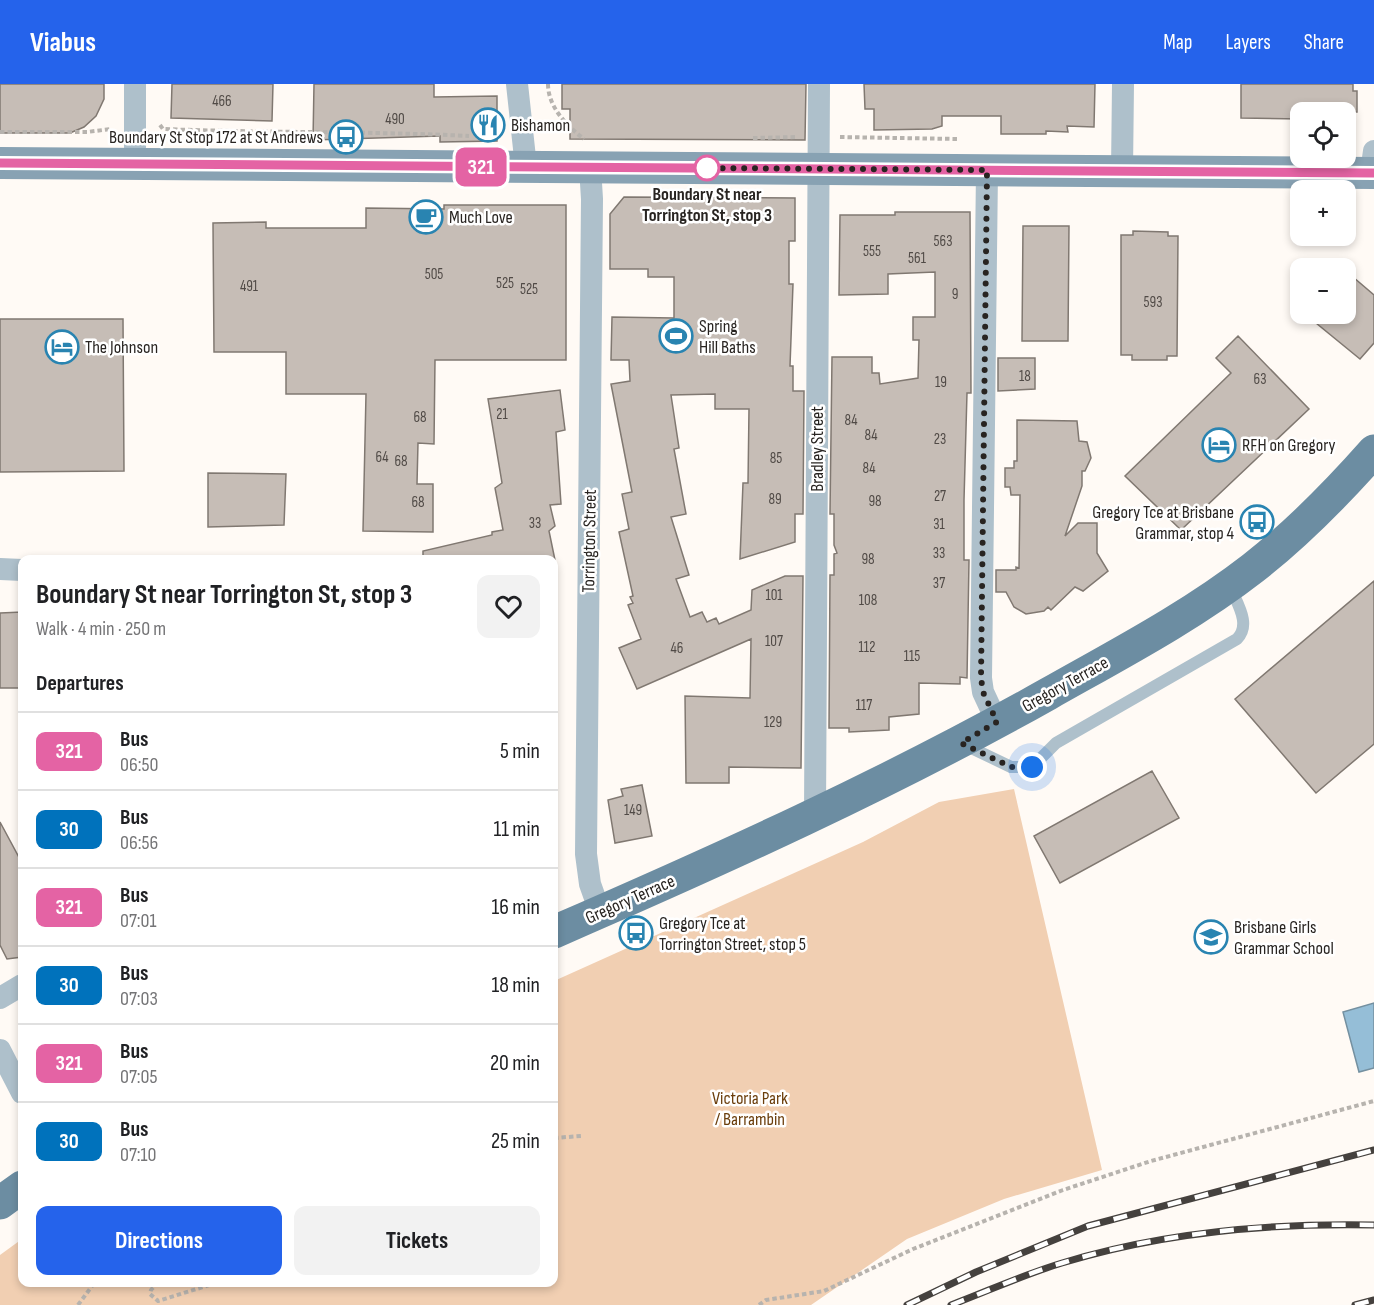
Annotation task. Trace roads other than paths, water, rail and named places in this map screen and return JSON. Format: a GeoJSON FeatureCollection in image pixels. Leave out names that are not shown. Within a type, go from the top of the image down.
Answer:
{"type":"FeatureCollection","features":[{"type":"Feature","properties":{"kind":"main road"},"geometry":{"type":"LineString","coordinates":[[0,163],[526,167],[593,153],[818,169],[1122,171],[1373,166]]}},
{"type":"Feature","properties":{"kind":"main road","name":"Gregory Terrace"},"geometry":{"type":"LineString","coordinates":[[558,930],[815,814],[961,743],[1118,654],[1229,585],[1310,520],[1374,451]]}},
{"type":"Feature","properties":{"kind":"main road"},"geometry":{"type":"LineString","coordinates":[[0,1203],[18,1190]]}},
{"type":"Feature","properties":{"kind":"street"},"geometry":{"type":"LineString","coordinates":[[135,84],[135,164]]}},
{"type":"Feature","properties":{"kind":"street"},"geometry":{"type":"LineString","coordinates":[[517,84],[526,167]]}},
{"type":"Feature","properties":{"kind":"street","name":"Bradley Street"},"geometry":{"type":"LineString","coordinates":[[815,814],[819,84]]}},
{"type":"Feature","properties":{"kind":"street"},"geometry":{"type":"LineString","coordinates":[[1122,171],[1123,84]]}},
{"type":"Feature","properties":{"kind":"street","name":"Torrington Street"},"geometry":{"type":"LineString","coordinates":[[593,153],[586,854],[590,884],[600,912]]}},
{"type":"Feature","properties":{"kind":"street"},"geometry":{"type":"LineString","coordinates":[[987,170],[981,678],[983,692],[997,722]]}},
{"type":"Feature","properties":{"kind":"street"},"geometry":{"type":"LineString","coordinates":[[0,569],[18,570]]}},
{"type":"Feature","properties":{"kind":"street"},"geometry":{"type":"LineString","coordinates":[[0,998],[18,988]]}},
{"type":"Feature","properties":{"kind":"street"},"geometry":{"type":"LineString","coordinates":[[0,1050],[18,1085]]}},
{"type":"Feature","properties":{"kind":"lane"},"geometry":{"type":"LineString","coordinates":[[961,743],[1011,767],[1025,769],[1038,763],[1056,743],[1237,639],[1242,634],[1244,624],[1229,585]]}},
{"type":"Feature","properties":{"kind":"water"},"geometry":{"type":"Polygon","coordinates":[[[1374,1003],[1374,1068],[1359,1072],[1343,1012],[1374,1003]]]}},
{"type":"Feature","properties":{"kind":"railway"},"geometry":{"type":"LineString","coordinates":[[907,1305],[976,1272],[1088,1226],[1374,1150]]}},
{"type":"Feature","properties":{"kind":"railway"},"geometry":{"type":"LineString","coordinates":[[951,1305],[1048,1267],[1100,1252],[1139,1244],[1256,1228],[1374,1225]]}},
{"type":"Feature","properties":{"kind":"railway"},"geometry":{"type":"LineString","coordinates":[[1355,1305],[1374,1300]]}},
{"type":"Feature","properties":{"kind":"place","name":"Bishamon"},"geometry":{"type":"Point","coordinates":[488,125]}},
{"type":"Feature","properties":{"kind":"place","name":"Boundary St Stop 172 at St Andrews"},"geometry":{"type":"Point","coordinates":[346,137]}},
{"type":"Feature","properties":{"kind":"place","name":"Boundary St near Torrington St, stop 3"},"geometry":{"type":"Point","coordinates":[707,168]}},
{"type":"Feature","properties":{"kind":"place","name":"Much Love"},"geometry":{"type":"Point","coordinates":[426,217]}},
{"type":"Feature","properties":{"kind":"place","name":"Spring Hill Baths"},"geometry":{"type":"Point","coordinates":[676,336]}},
{"type":"Feature","properties":{"kind":"place","name":"The Johnson"},"geometry":{"type":"Point","coordinates":[62,347]}},
{"type":"Feature","properties":{"kind":"place","name":"RFH on Gregory"},"geometry":{"type":"Point","coordinates":[1219,445]}},
{"type":"Feature","properties":{"kind":"place","name":"Gregory Tce at Brisbane Grammar, stop 4"},"geometry":{"type":"Point","coordinates":[1257,522]}},
{"type":"Feature","properties":{"kind":"place","name":"Gregory Tce at Torrington Street, stop 5"},"geometry":{"type":"Point","coordinates":[636,933]}},
{"type":"Feature","properties":{"kind":"place","name":"Brisbane Girls Grammar School"},"geometry":{"type":"Point","coordinates":[1211,937]}},
{"type":"Feature","properties":{"kind":"park label","name":"Victoria Park / Barrambin"},"geometry":{"type":"Point","coordinates":[750,1108]}}]}
